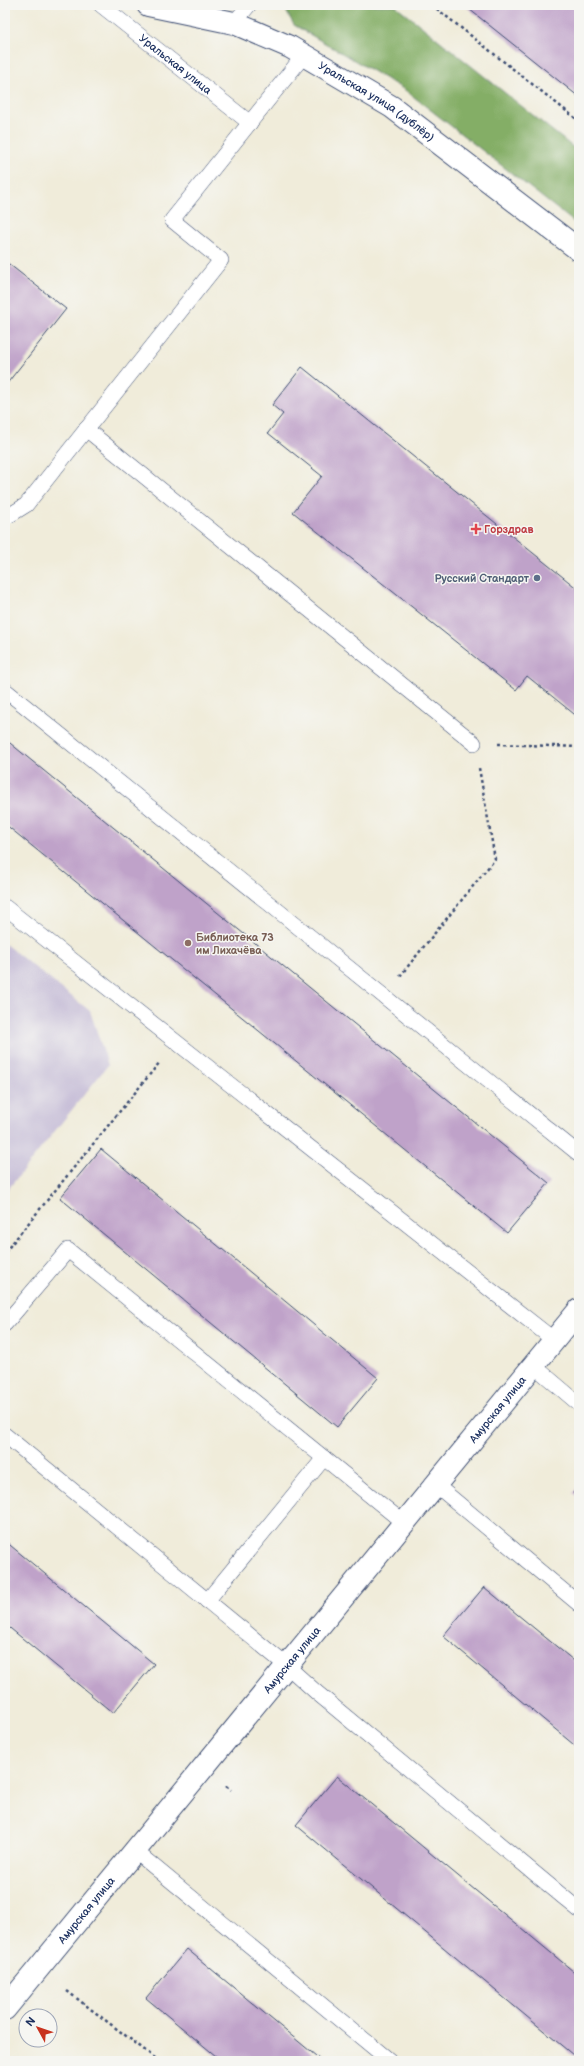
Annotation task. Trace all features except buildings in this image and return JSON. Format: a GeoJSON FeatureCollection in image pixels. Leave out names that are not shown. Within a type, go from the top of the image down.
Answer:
{"type":"FeatureCollection","features":[{"type":"Feature","properties":{"kind":"street","name":"Уральская улица (дублёр)"},"geometry":{"type":"LineString","coordinates":[[148,5],[234,23],[290,47],[392,107],[579,250]]}},
{"type":"Feature","properties":{"kind":"street","name":"Амурская улица"},"geometry":{"type":"LineString","coordinates":[[5,2010],[579,1310]]}},
{"type":"Feature","properties":{"kind":"lane","name":"Уральская улица"},"geometry":{"type":"LineString","coordinates":[[101,5],[250,123]]}},
{"type":"Feature","properties":{"kind":"lane"},"geometry":{"type":"LineString","coordinates":[[234,23],[248,5]]}},
{"type":"Feature","properties":{"kind":"lane"},"geometry":{"type":"LineString","coordinates":[[5,515],[10,515],[26,505],[221,260],[172,220],[304,55]]}},
{"type":"Feature","properties":{"kind":"lane"},"geometry":{"type":"LineString","coordinates":[[86,429],[474,743]]}},
{"type":"Feature","properties":{"kind":"lane"},"geometry":{"type":"LineString","coordinates":[[5,690],[579,1154]]}},
{"type":"Feature","properties":{"kind":"lane"},"geometry":{"type":"LineString","coordinates":[[5,907],[554,1340]]}},
{"type":"Feature","properties":{"kind":"lane"},"geometry":{"type":"LineString","coordinates":[[5,1324],[68,1250],[404,1524]]}},
{"type":"Feature","properties":{"kind":"lane"},"geometry":{"type":"LineString","coordinates":[[533,1365],[579,1404]]}},
{"type":"Feature","properties":{"kind":"lane"},"geometry":{"type":"LineString","coordinates":[[5,1435],[287,1666],[316,1692],[579,1910]]}},
{"type":"Feature","properties":{"kind":"lane"},"geometry":{"type":"LineString","coordinates":[[208,1601],[324,1458]]}},
{"type":"Feature","properties":{"kind":"lane"},"geometry":{"type":"LineString","coordinates":[[436,1485],[579,1604]]}},
{"type":"Feature","properties":{"kind":"lane"},"geometry":{"type":"LineString","coordinates":[[135,1851],[390,2061]]}},
{"type":"Feature","properties":{"kind":"path"},"geometry":{"type":"LineString","coordinates":[[432,5],[579,121]]}},
{"type":"Feature","properties":{"kind":"path"},"geometry":{"type":"LineString","coordinates":[[383,997],[495,859],[474,743],[579,747]]}},
{"type":"Feature","properties":{"kind":"path"},"geometry":{"type":"LineString","coordinates":[[5,1252],[177,1042]]}},
{"type":"Feature","properties":{"kind":"path"},"geometry":{"type":"LineString","coordinates":[[67,1991],[159,2061]]}},
{"type":"Feature","properties":{"kind":"shaded area"},"geometry":{"type":"Polygon","coordinates":[[[5,944],[90,1011],[108,1065],[5,1193],[5,944]]]}},
{"type":"Feature","properties":{"kind":"green space"},"geometry":{"type":"Polygon","coordinates":[[[285,5],[395,5],[579,152],[579,226],[405,90],[294,25],[285,9],[285,5]]]}},
{"type":"Feature","properties":{"kind":"place","name":"Горздрав"},"geometry":{"type":"Point","coordinates":[476,529]}},
{"type":"Feature","properties":{"kind":"place","name":"Русский Стандарт"},"geometry":{"type":"Point","coordinates":[537,578]}},
{"type":"Feature","properties":{"kind":"place","name":"Библиотека 73 им Лихачёва"},"geometry":{"type":"Point","coordinates":[188,943]}}]}
